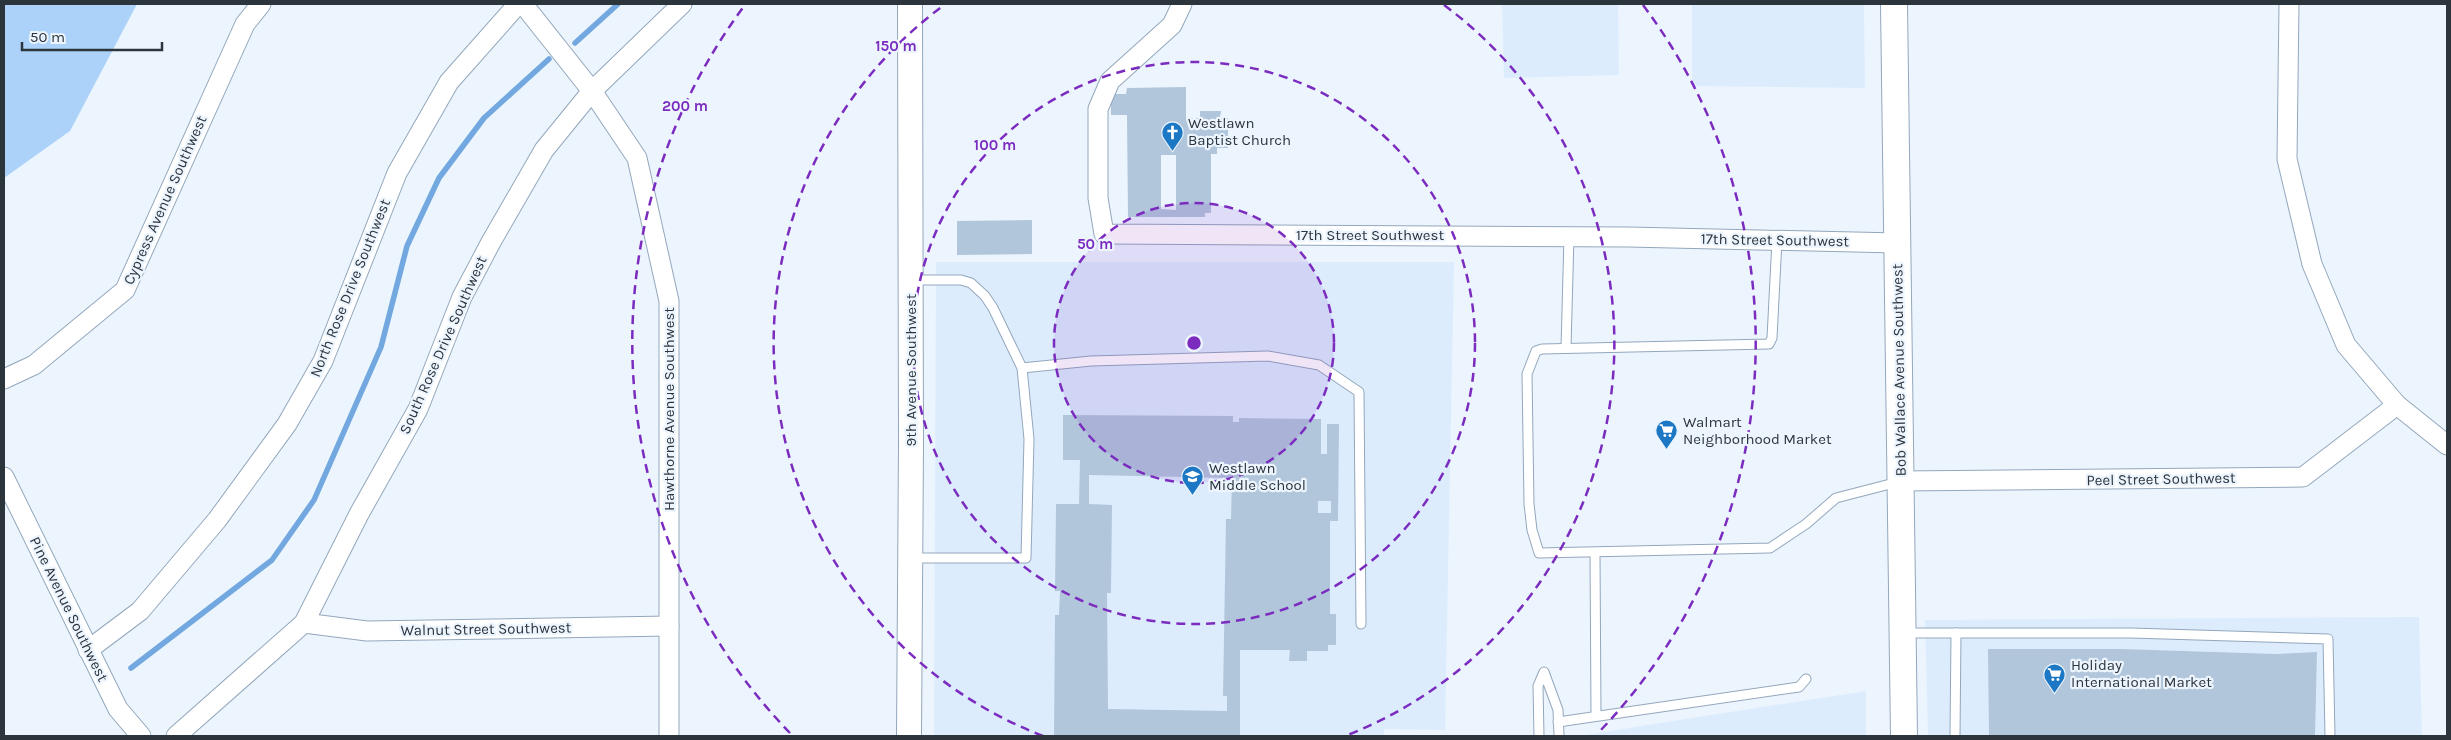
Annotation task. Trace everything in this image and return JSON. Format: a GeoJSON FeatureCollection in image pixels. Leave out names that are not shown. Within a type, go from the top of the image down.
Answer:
{"type":"FeatureCollection","features":[{"type":"Feature","properties":{"kind":"main road","name":"Bob Wallace Avenue Southwest"},"geometry":{"type":"LineString","coordinates":[[1894,4],[1901,633],[1904,736]]}},
{"type":"Feature","properties":{"kind":"street","name":"Cypress Avenue Southwest"},"geometry":{"type":"LineString","coordinates":[[4,379],[34,365],[125,290],[245,24],[261,4]]}},
{"type":"Feature","properties":{"kind":"street","name":"North Rose Drive Southwest"},"geometry":{"type":"LineString","coordinates":[[88,650],[140,611],[218,520],[287,424],[322,361],[396,173],[449,82],[518,4]]}},
{"type":"Feature","properties":{"kind":"street","name":"Hawthorne Avenue Southwest"},"geometry":{"type":"LineString","coordinates":[[523,4],[592,91],[637,158],[669,302],[670,736]]}},
{"type":"Feature","properties":{"kind":"street","name":"South Rose Drive Southwest"},"geometry":{"type":"LineString","coordinates":[[176,736],[304,623],[358,514],[418,409],[462,297],[544,150],[592,91],[682,4]]}},
{"type":"Feature","properties":{"kind":"street","name":"9th Avenue Southwest"},"geometry":{"type":"LineString","coordinates":[[909,736],[911,558],[910,4]]}},
{"type":"Feature","properties":{"kind":"street","name":"17th Street Southwest"},"geometry":{"type":"LineString","coordinates":[[1182,4],[1172,25],[1110,81],[1098,110],[1098,198],[1104,234],[1569,236],[1898,243]]}},
{"type":"Feature","properties":{"kind":"street"},"geometry":{"type":"LineString","coordinates":[[2290,4],[2287,160],[2312,264],[2346,345],[2397,405],[2447,445]]}},
{"type":"Feature","properties":{"kind":"street","name":"Peel Street Southwest"},"geometry":{"type":"LineString","coordinates":[[1900,481],[2303,477],[2397,405]]}},
{"type":"Feature","properties":{"kind":"street","name":"Pine Avenue Southwest"},"geometry":{"type":"LineString","coordinates":[[4,477],[118,709],[141,736]]}},
{"type":"Feature","properties":{"kind":"street","name":"Walnut Street Southwest"},"geometry":{"type":"LineString","coordinates":[[304,623],[367,630],[669,626]]}},
{"type":"Feature","properties":{"kind":"lane"},"geometry":{"type":"LineString","coordinates":[[1566,348],[1569,236]]}},
{"type":"Feature","properties":{"kind":"lane"},"geometry":{"type":"LineString","coordinates":[[1777,240],[1772,338],[1769,344],[1542,348],[1536,351],[1528,368],[1529,504],[1532,530],[1539,553],[1770,548],[1806,524],[1836,498],[1900,481]]}},
{"type":"Feature","properties":{"kind":"lane"},"geometry":{"type":"LineString","coordinates":[[911,280],[961,280],[971,283],[985,296],[993,308],[1022,368],[1029,439],[1026,558],[911,558]]}},
{"type":"Feature","properties":{"kind":"lane"},"geometry":{"type":"LineString","coordinates":[[1022,368],[1092,360],[1268,356],[1319,365],[1360,392],[1361,624]]}},
{"type":"Feature","properties":{"kind":"lane"},"geometry":{"type":"LineString","coordinates":[[1594,552],[1596,716]]}},
{"type":"Feature","properties":{"kind":"lane"},"geometry":{"type":"LineString","coordinates":[[1901,633],[2131,633],[2328,639],[2330,736]]}},
{"type":"Feature","properties":{"kind":"lane"},"geometry":{"type":"LineString","coordinates":[[1955,736],[1956,633]]}},
{"type":"Feature","properties":{"kind":"lane"},"geometry":{"type":"LineString","coordinates":[[1540,736],[1538,686],[1544,672],[1558,710],[1559,736]]}},
{"type":"Feature","properties":{"kind":"lane"},"geometry":{"type":"LineString","coordinates":[[1558,722],[1799,687],[1806,679]]}},
{"type":"Feature","properties":{"kind":"shaded area"},"geometry":{"type":"Polygon","coordinates":[[[4,4],[137,4],[70,131],[4,178],[4,4]]]}},
{"type":"Feature","properties":{"kind":"shaded area"},"geometry":{"type":"Polygon","coordinates":[[[1502,4],[1618,4],[1619,75],[1504,78],[1502,4]]]}},
{"type":"Feature","properties":{"kind":"shaded area"},"geometry":{"type":"Polygon","coordinates":[[[1692,4],[1864,4],[1865,88],[1692,86],[1692,4]]]}},
{"type":"Feature","properties":{"kind":"shaded area","name":"Westlawn Middle School"},"geometry":{"type":"Polygon","coordinates":[[[936,262],[1454,262],[1445,730],[1384,729],[1384,736],[934,736],[936,262]]]}},
{"type":"Feature","properties":{"kind":"shaded area"},"geometry":{"type":"Polygon","coordinates":[[[2419,617],[2422,736],[1928,736],[1925,620],[2419,617]]]}},
{"type":"Feature","properties":{"kind":"shaded area"},"geometry":{"type":"Polygon","coordinates":[[[1866,691],[1866,736],[1579,736],[1679,720],[1866,691]]]}},
{"type":"Feature","properties":{"kind":"building","name":"Westlawn Baptist Church"},"geometry":{"type":"Polygon","coordinates":[[[1186,87],[1186,118],[1200,118],[1200,111],[1221,111],[1220,118],[1228,118],[1228,148],[1217,148],[1217,154],[1211,154],[1211,213],[1205,213],[1205,217],[1128,217],[1127,115],[1111,115],[1111,94],[1126,94],[1127,88],[1186,87]],[[1161,155],[1161,209],[1176,210],[1176,155],[1161,155]]]}},
{"type":"Feature","properties":{"kind":"building"},"geometry":{"type":"Polygon","coordinates":[[[1032,220],[1032,254],[957,255],[957,221],[1032,220]]]}},
{"type":"Feature","properties":{"kind":"building"},"geometry":{"type":"Polygon","coordinates":[[[1063,415],[1233,416],[1233,422],[1239,422],[1239,418],[1321,419],[1321,454],[1327,454],[1327,424],[1339,424],[1338,521],[1330,521],[1330,614],[1336,614],[1336,645],[1328,645],[1328,651],[1307,651],[1307,661],[1289,661],[1290,650],[1240,650],[1240,736],[1054,736],[1055,615],[1059,615],[1060,591],[1055,591],[1056,504],[1079,504],[1080,460],[1063,460],[1063,415]],[[1089,475],[1089,504],[1112,505],[1111,593],[1107,593],[1108,709],[1227,711],[1227,696],[1223,696],[1226,519],[1231,519],[1232,478],[1089,475]],[[1318,501],[1318,513],[1331,513],[1331,501],[1318,501]]]}},
{"type":"Feature","properties":{"kind":"building"},"geometry":{"type":"Polygon","coordinates":[[[1988,649],[2121,649],[2276,654],[2317,652],[2315,736],[1989,736],[1988,649]]]}},
{"type":"Feature","properties":{"kind":"waterway"},"geometry":{"type":"LineString","coordinates":[[575,43],[618,4]]}},
{"type":"Feature","properties":{"kind":"waterway"},"geometry":{"type":"LineString","coordinates":[[131,668],[272,560],[314,500],[381,347],[407,246],[439,178],[484,118],[549,59]]}},
{"type":"Feature","properties":{"kind":"place","name":"Westlawn Baptist Church"},"geometry":{"type":"Point","coordinates":[1172,151]}},
{"type":"Feature","properties":{"kind":"place","name":"Walmart Neighborhood Market"},"geometry":{"type":"Point","coordinates":[1667,450]}},
{"type":"Feature","properties":{"kind":"place","name":"Westlawn Middle School"},"geometry":{"type":"Point","coordinates":[1193,496]}},
{"type":"Feature","properties":{"kind":"place","name":"Holiday International Market"},"geometry":{"type":"Point","coordinates":[2055,693]}}]}
